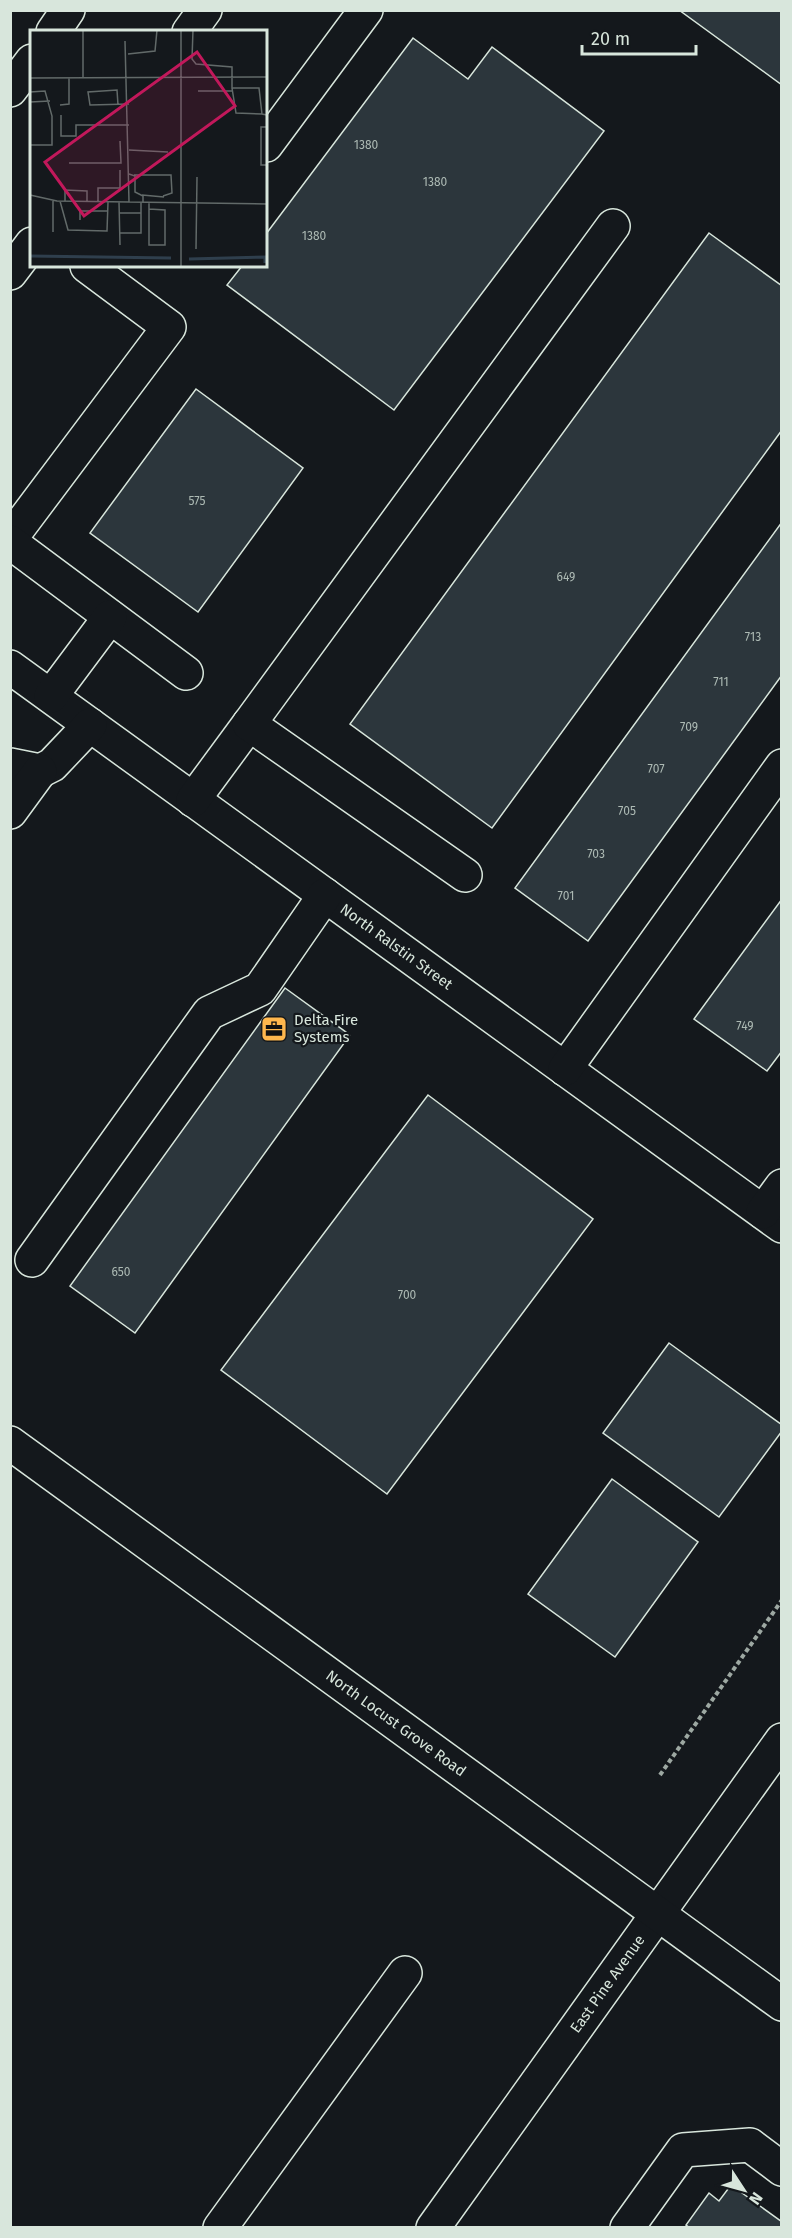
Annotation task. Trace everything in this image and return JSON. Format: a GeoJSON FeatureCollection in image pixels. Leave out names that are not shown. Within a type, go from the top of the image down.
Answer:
{"type":"FeatureCollection","features":[{"type":"Feature","properties":{"kind":"street"},"geometry":{"type":"LineString","coordinates":[[53,30],[68,10]]}},
{"type":"Feature","properties":{"kind":"street"},"geometry":{"type":"LineString","coordinates":[[190,30],[205,10]]}},
{"type":"Feature","properties":{"kind":"street"},"geometry":{"type":"LineString","coordinates":[[267,144],[366,10]]}},
{"type":"Feature","properties":{"kind":"street"},"geometry":{"type":"LineString","coordinates":[[10,90],[30,64]]}},
{"type":"Feature","properties":{"kind":"street"},"geometry":{"type":"LineString","coordinates":[[193,800],[613,226]]}},
{"type":"Feature","properties":{"kind":"street"},"geometry":{"type":"LineString","coordinates":[[10,273],[30,247]]}},
{"type":"Feature","properties":{"kind":"street"},"geometry":{"type":"LineString","coordinates":[[88,267],[169,327],[10,541],[186,673]]}},
{"type":"Feature","properties":{"kind":"street"},"geometry":{"type":"LineString","coordinates":[[51,696],[110,617]]}},
{"type":"Feature","properties":{"kind":"street","name":"North Ralstin Street"},"geometry":{"type":"LineString","coordinates":[[10,667],[565,1069],[775,1208]]}},
{"type":"Feature","properties":{"kind":"street"},"geometry":{"type":"LineString","coordinates":[[249,724],[465,875]]}},
{"type":"Feature","properties":{"kind":"street"},"geometry":{"type":"LineString","coordinates":[[10,812],[25,768],[52,765],[90,725]]}},
{"type":"Feature","properties":{"kind":"street"},"geometry":{"type":"LineString","coordinates":[[565,1069],[782,766]]}},
{"type":"Feature","properties":{"kind":"street"},"geometry":{"type":"LineString","coordinates":[[32,1260],[209,1013],[260,989],[325,895]]}},
{"type":"Feature","properties":{"kind":"street","name":"North Locust Grove Road"},"geometry":{"type":"LineString","coordinates":[[10,1443],[782,2004]]}},
{"type":"Feature","properties":{"kind":"street","name":"East Pine Avenue"},"geometry":{"type":"LineString","coordinates":[[433,2228],[782,1740]]}},
{"type":"Feature","properties":{"kind":"street"},"geometry":{"type":"LineString","coordinates":[[220,2228],[405,1973]]}},
{"type":"Feature","properties":{"kind":"street"},"geometry":{"type":"LineString","coordinates":[[627,2228],[682,2150],[750,2145],[782,2169]]}},
{"type":"Feature","properties":{"kind":"path"},"geometry":{"type":"LineString","coordinates":[[660,1775],[782,1600]]}},
{"type":"Feature","properties":{"kind":"building"},"geometry":{"type":"Polygon","coordinates":[[[679,10],[782,10],[782,85],[679,10]]]}},
{"type":"Feature","properties":{"kind":"building"},"geometry":{"type":"Polygon","coordinates":[[[413,38],[468,79],[492,47],[604,131],[394,410],[227,285],[241,267],[267,267],[267,233],[413,38]]]}},
{"type":"Feature","properties":{"kind":"building"},"geometry":{"type":"Polygon","coordinates":[[[709,233],[782,286],[782,430],[492,828],[350,724],[709,233]]]}},
{"type":"Feature","properties":{"kind":"building"},"geometry":{"type":"Polygon","coordinates":[[[196,389],[303,468],[198,612],[90,533],[196,389]]]}},
{"type":"Feature","properties":{"kind":"building"},"geometry":{"type":"Polygon","coordinates":[[[782,522],[782,675],[588,941],[515,888],[782,522]]]}},
{"type":"Feature","properties":{"kind":"building"},"geometry":{"type":"Polygon","coordinates":[[[782,899],[782,1051],[767,1071],[694,1019],[782,899]]]}},
{"type":"Feature","properties":{"kind":"building"},"geometry":{"type":"Polygon","coordinates":[[[285,988],[350,1035],[135,1333],[70,1286],[285,988]]]}},
{"type":"Feature","properties":{"kind":"building"},"geometry":{"type":"Polygon","coordinates":[[[428,1095],[593,1219],[387,1494],[221,1370],[428,1095]]]}},
{"type":"Feature","properties":{"kind":"building"},"geometry":{"type":"Polygon","coordinates":[[[669,1343],[782,1425],[782,1431],[719,1517],[603,1433],[669,1343]]]}},
{"type":"Feature","properties":{"kind":"building"},"geometry":{"type":"Polygon","coordinates":[[[612,1479],[698,1542],[615,1657],[528,1594],[612,1479]]]}},
{"type":"Feature","properties":{"kind":"building"},"geometry":{"type":"Polygon","coordinates":[[[731,2185],[782,2222],[782,2228],[690,2228],[686,2225],[709,2193],[719,2201],[731,2185]]]}},
{"type":"Feature","properties":{"kind":"place","name":"Delta Fire Systems"},"geometry":{"type":"Point","coordinates":[274,1029]}}]}
